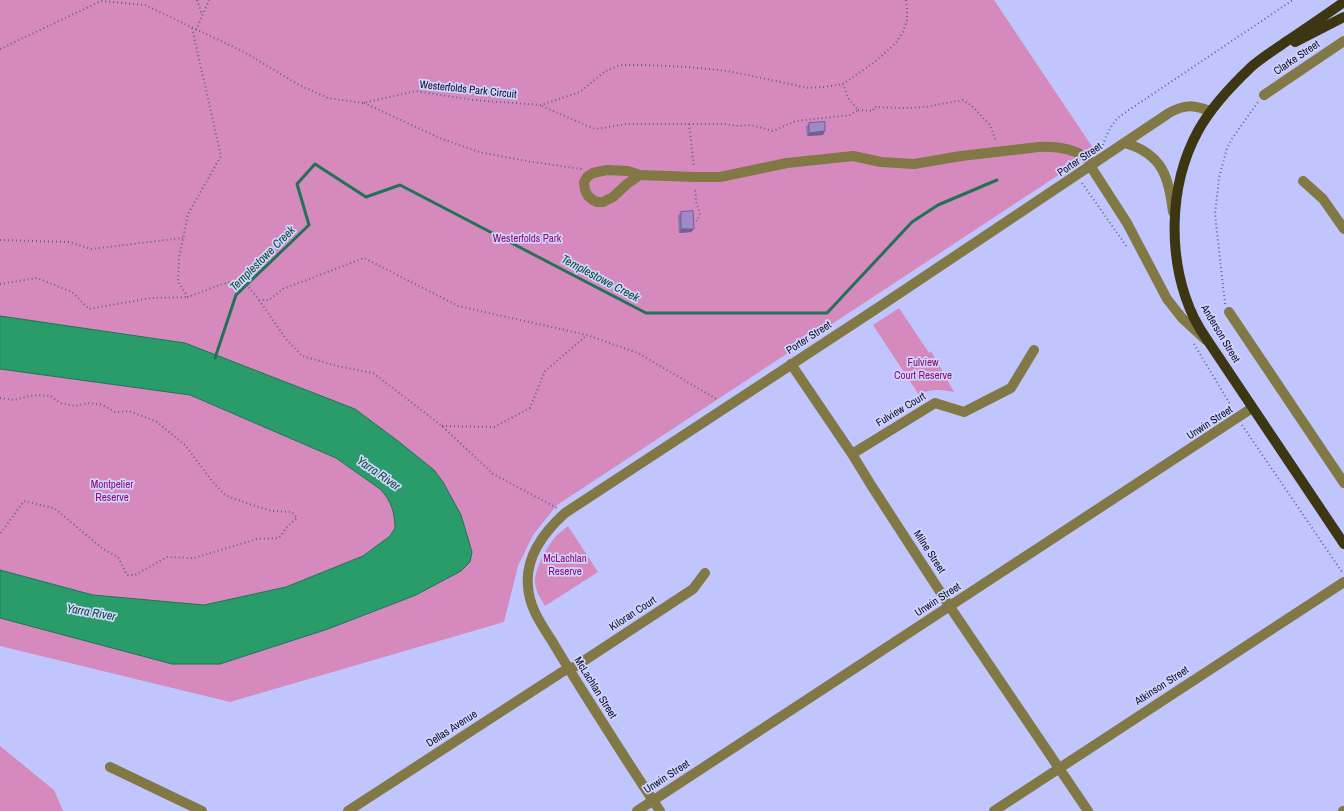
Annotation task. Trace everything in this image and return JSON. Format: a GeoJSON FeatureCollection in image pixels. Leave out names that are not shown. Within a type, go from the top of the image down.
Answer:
{"type":"FeatureCollection","features":[{"type":"Feature","properties":{"kind":"main road"},"geometry":{"type":"LineString","coordinates":[[1210,112],[1232,85],[1261,59],[1344,2]]}},
{"type":"Feature","properties":{"kind":"main road"},"geometry":{"type":"LineString","coordinates":[[1261,59],[1344,17]]}},
{"type":"Feature","properties":{"kind":"main road","name":"Anderson Street"},"geometry":{"type":"LineString","coordinates":[[1210,112],[1198,131],[1185,162],[1177,192],[1175,222],[1176,255],[1183,288],[1194,318],[1208,341],[1344,544]]}},
{"type":"Feature","properties":{"kind":"street","name":"Clarke Street"},"geometry":{"type":"LineString","coordinates":[[1264,95],[1344,41]]}},
{"type":"Feature","properties":{"kind":"street","name":"Porter Street"},"geometry":{"type":"LineString","coordinates":[[528,572],[531,559],[541,538],[565,513],[1169,114],[1180,108],[1191,106],[1210,112]]}},
{"type":"Feature","properties":{"kind":"street"},"geometry":{"type":"LineString","coordinates":[[1126,143],[1138,147],[1147,154],[1165,173],[1171,195],[1175,222]]}},
{"type":"Feature","properties":{"kind":"street"},"geometry":{"type":"LineString","coordinates":[[640,175],[610,199],[603,202],[593,200],[588,196],[585,190],[584,185],[587,177],[600,171],[620,170],[640,175],[720,177],[787,163],[853,156],[881,162],[914,164],[998,151],[1056,147],[1082,155],[1094,164],[1128,223],[1168,299],[1182,318],[1208,341]]}},
{"type":"Feature","properties":{"kind":"street"},"geometry":{"type":"LineString","coordinates":[[1303,181],[1323,199],[1344,229]]}},
{"type":"Feature","properties":{"kind":"street","name":"Anderson Street"},"geometry":{"type":"LineString","coordinates":[[1229,312],[1344,483]]}},
{"type":"Feature","properties":{"kind":"street","name":"Fulview Court"},"geometry":{"type":"LineString","coordinates":[[852,454],[935,403],[964,412],[1011,388],[1034,350]]}},
{"type":"Feature","properties":{"kind":"street","name":"Milne Street"},"geometry":{"type":"LineString","coordinates":[[791,364],[852,454],[950,607],[1088,811]]}},
{"type":"Feature","properties":{"kind":"street","name":"Unwin Street"},"geometry":{"type":"LineString","coordinates":[[637,811],[1238,419],[1252,408]]}},
{"type":"Feature","properties":{"kind":"street","name":"McLachlan Street"},"geometry":{"type":"LineString","coordinates":[[528,572],[527,585],[529,598],[533,609],[569,669],[660,811]]}},
{"type":"Feature","properties":{"kind":"street","name":"Kiloran Court"},"geometry":{"type":"LineString","coordinates":[[569,669],[576,666],[693,589],[705,573]]}},
{"type":"Feature","properties":{"kind":"street","name":"Atkinson Street"},"geometry":{"type":"LineString","coordinates":[[994,811],[1344,582]]}},
{"type":"Feature","properties":{"kind":"street","name":"Dellas Avenue"},"geometry":{"type":"LineString","coordinates":[[348,811],[562,672],[569,669]]}},
{"type":"Feature","properties":{"kind":"street"},"geometry":{"type":"LineString","coordinates":[[110,767],[202,811]]}},
{"type":"Feature","properties":{"kind":"path"},"geometry":{"type":"LineString","coordinates":[[197,0],[202,15]]}},
{"type":"Feature","properties":{"kind":"path"},"geometry":{"type":"LineString","coordinates":[[196,30],[209,0]]}},
{"type":"Feature","properties":{"kind":"path","name":"Westerfolds Park Circuit"},"geometry":{"type":"LineString","coordinates":[[0,49],[101,1],[145,5],[244,52],[299,85],[328,98],[363,103],[416,91],[473,100],[541,105],[573,96],[587,88],[604,72],[620,65],[688,67],[728,71],[809,88],[843,84],[876,61],[895,44],[903,32],[907,20],[906,0]]}},
{"type":"Feature","properties":{"kind":"path"},"geometry":{"type":"LineString","coordinates":[[1094,164],[1105,138],[1114,122],[1120,116],[1293,0]]}},
{"type":"Feature","properties":{"kind":"path"},"geometry":{"type":"LineString","coordinates":[[188,297],[178,282],[179,258],[188,214],[221,156],[192,28]]}},
{"type":"Feature","properties":{"kind":"path"},"geometry":{"type":"LineString","coordinates":[[843,84],[848,98],[858,110]]}},
{"type":"Feature","properties":{"kind":"path"},"geometry":{"type":"LineString","coordinates":[[1229,312],[1224,301],[1215,214],[1219,178],[1223,158],[1230,142],[1264,95]]}},
{"type":"Feature","properties":{"kind":"path"},"geometry":{"type":"LineString","coordinates":[[541,105],[596,129],[626,124],[726,124],[760,127],[768,131],[772,131],[796,121],[850,115],[858,110],[873,111],[874,107],[925,107],[962,100],[971,105],[990,125],[998,151]]}},
{"type":"Feature","properties":{"kind":"path"},"geometry":{"type":"LineString","coordinates":[[363,103],[442,139],[479,152],[532,162],[600,171]]}},
{"type":"Feature","properties":{"kind":"path"},"geometry":{"type":"LineString","coordinates":[[689,124],[691,140]]}},
{"type":"Feature","properties":{"kind":"path"},"geometry":{"type":"LineString","coordinates":[[1077,176],[1127,247]]}},
{"type":"Feature","properties":{"kind":"path"},"geometry":{"type":"LineString","coordinates":[[0,240],[69,242],[91,249],[184,238]]}},
{"type":"Feature","properties":{"kind":"path"},"geometry":{"type":"LineString","coordinates":[[259,300],[269,300],[283,289],[364,258],[458,306],[587,335],[638,353],[728,405]]}},
{"type":"Feature","properties":{"kind":"path"},"geometry":{"type":"LineString","coordinates":[[0,284],[37,278],[72,292],[89,309],[151,298],[188,297],[222,284],[243,280],[286,339],[302,356],[337,366],[373,373],[442,426],[493,474],[565,513]]}},
{"type":"Feature","properties":{"kind":"path"},"geometry":{"type":"LineString","coordinates":[[442,426],[494,427],[530,408],[545,371],[587,335]]}},
{"type":"Feature","properties":{"kind":"path"},"geometry":{"type":"LineString","coordinates":[[1193,342],[1238,419],[1344,574]]}},
{"type":"Feature","properties":{"kind":"path"},"geometry":{"type":"LineString","coordinates":[[0,398],[14,400],[34,395],[51,396],[60,403],[76,406],[89,403],[103,405],[115,412],[129,411],[157,422],[185,445],[212,481],[225,495],[272,511],[292,512],[297,518],[287,527],[279,538],[256,539],[194,558],[167,557],[135,575],[127,575],[118,557],[103,549],[54,508],[24,501],[0,534]]}},
{"type":"Feature","properties":{"kind":"green space","name":"Westerfolds Park"},"geometry":{"type":"Polygon","coordinates":[[[0,0],[994,0],[1095,151],[557,505],[533,535],[518,566],[504,622],[230,702],[0,646],[0,618],[172,664],[220,664],[328,629],[416,595],[472,552],[472,550],[416,456],[362,414],[177,342],[53,324],[0,319],[0,0]]]}},
{"type":"Feature","properties":{"kind":"green space","name":"Fulview Court Reserve"},"geometry":{"type":"Polygon","coordinates":[[[899,308],[929,353],[931,351],[954,392],[932,390],[919,395],[873,325],[899,308]]]}},
{"type":"Feature","properties":{"kind":"green space","name":"Montpelier Reserve"},"geometry":{"type":"Polygon","coordinates":[[[0,369],[190,395],[336,458],[380,489],[386,495],[392,507],[395,519],[395,528],[390,536],[363,556],[286,587],[204,605],[93,595],[0,570],[0,369]]]}},
{"type":"Feature","properties":{"kind":"green space","name":"McLachlan Reserve"},"geometry":{"type":"Polygon","coordinates":[[[568,526],[598,572],[545,606],[539,595],[535,583],[535,577],[542,557],[550,544],[558,534],[568,526]]]}},
{"type":"Feature","properties":{"kind":"green space"},"geometry":{"type":"Polygon","coordinates":[[[0,746],[54,790],[63,811],[0,811],[0,746]]]}},
{"type":"Feature","properties":{"kind":"water","name":"Yarra River"},"geometry":{"type":"Polygon","coordinates":[[[0,316],[185,343],[355,409],[434,470],[443,482],[461,515],[472,552],[470,562],[461,571],[416,595],[328,629],[220,664],[172,664],[0,618],[0,570],[93,595],[204,605],[286,587],[363,556],[390,536],[395,528],[392,507],[384,493],[336,458],[190,395],[0,369],[0,316]]]}},
{"type":"Feature","properties":{"kind":"building"},"geometry":{"type":"Polygon","coordinates":[[[825,122],[825,131],[809,133],[809,123],[825,122]]]}},
{"type":"Feature","properties":{"kind":"building"},"geometry":{"type":"Polygon","coordinates":[[[693,211],[694,229],[681,229],[681,212],[693,211]]]}},
{"type":"Feature","properties":{"kind":"waterway","name":"Templestowe Creek"},"geometry":{"type":"LineString","coordinates":[[215,358],[236,295],[309,225],[297,184],[315,164],[366,197],[400,185],[646,313],[827,313],[912,222],[938,205],[997,180]]}}]}
